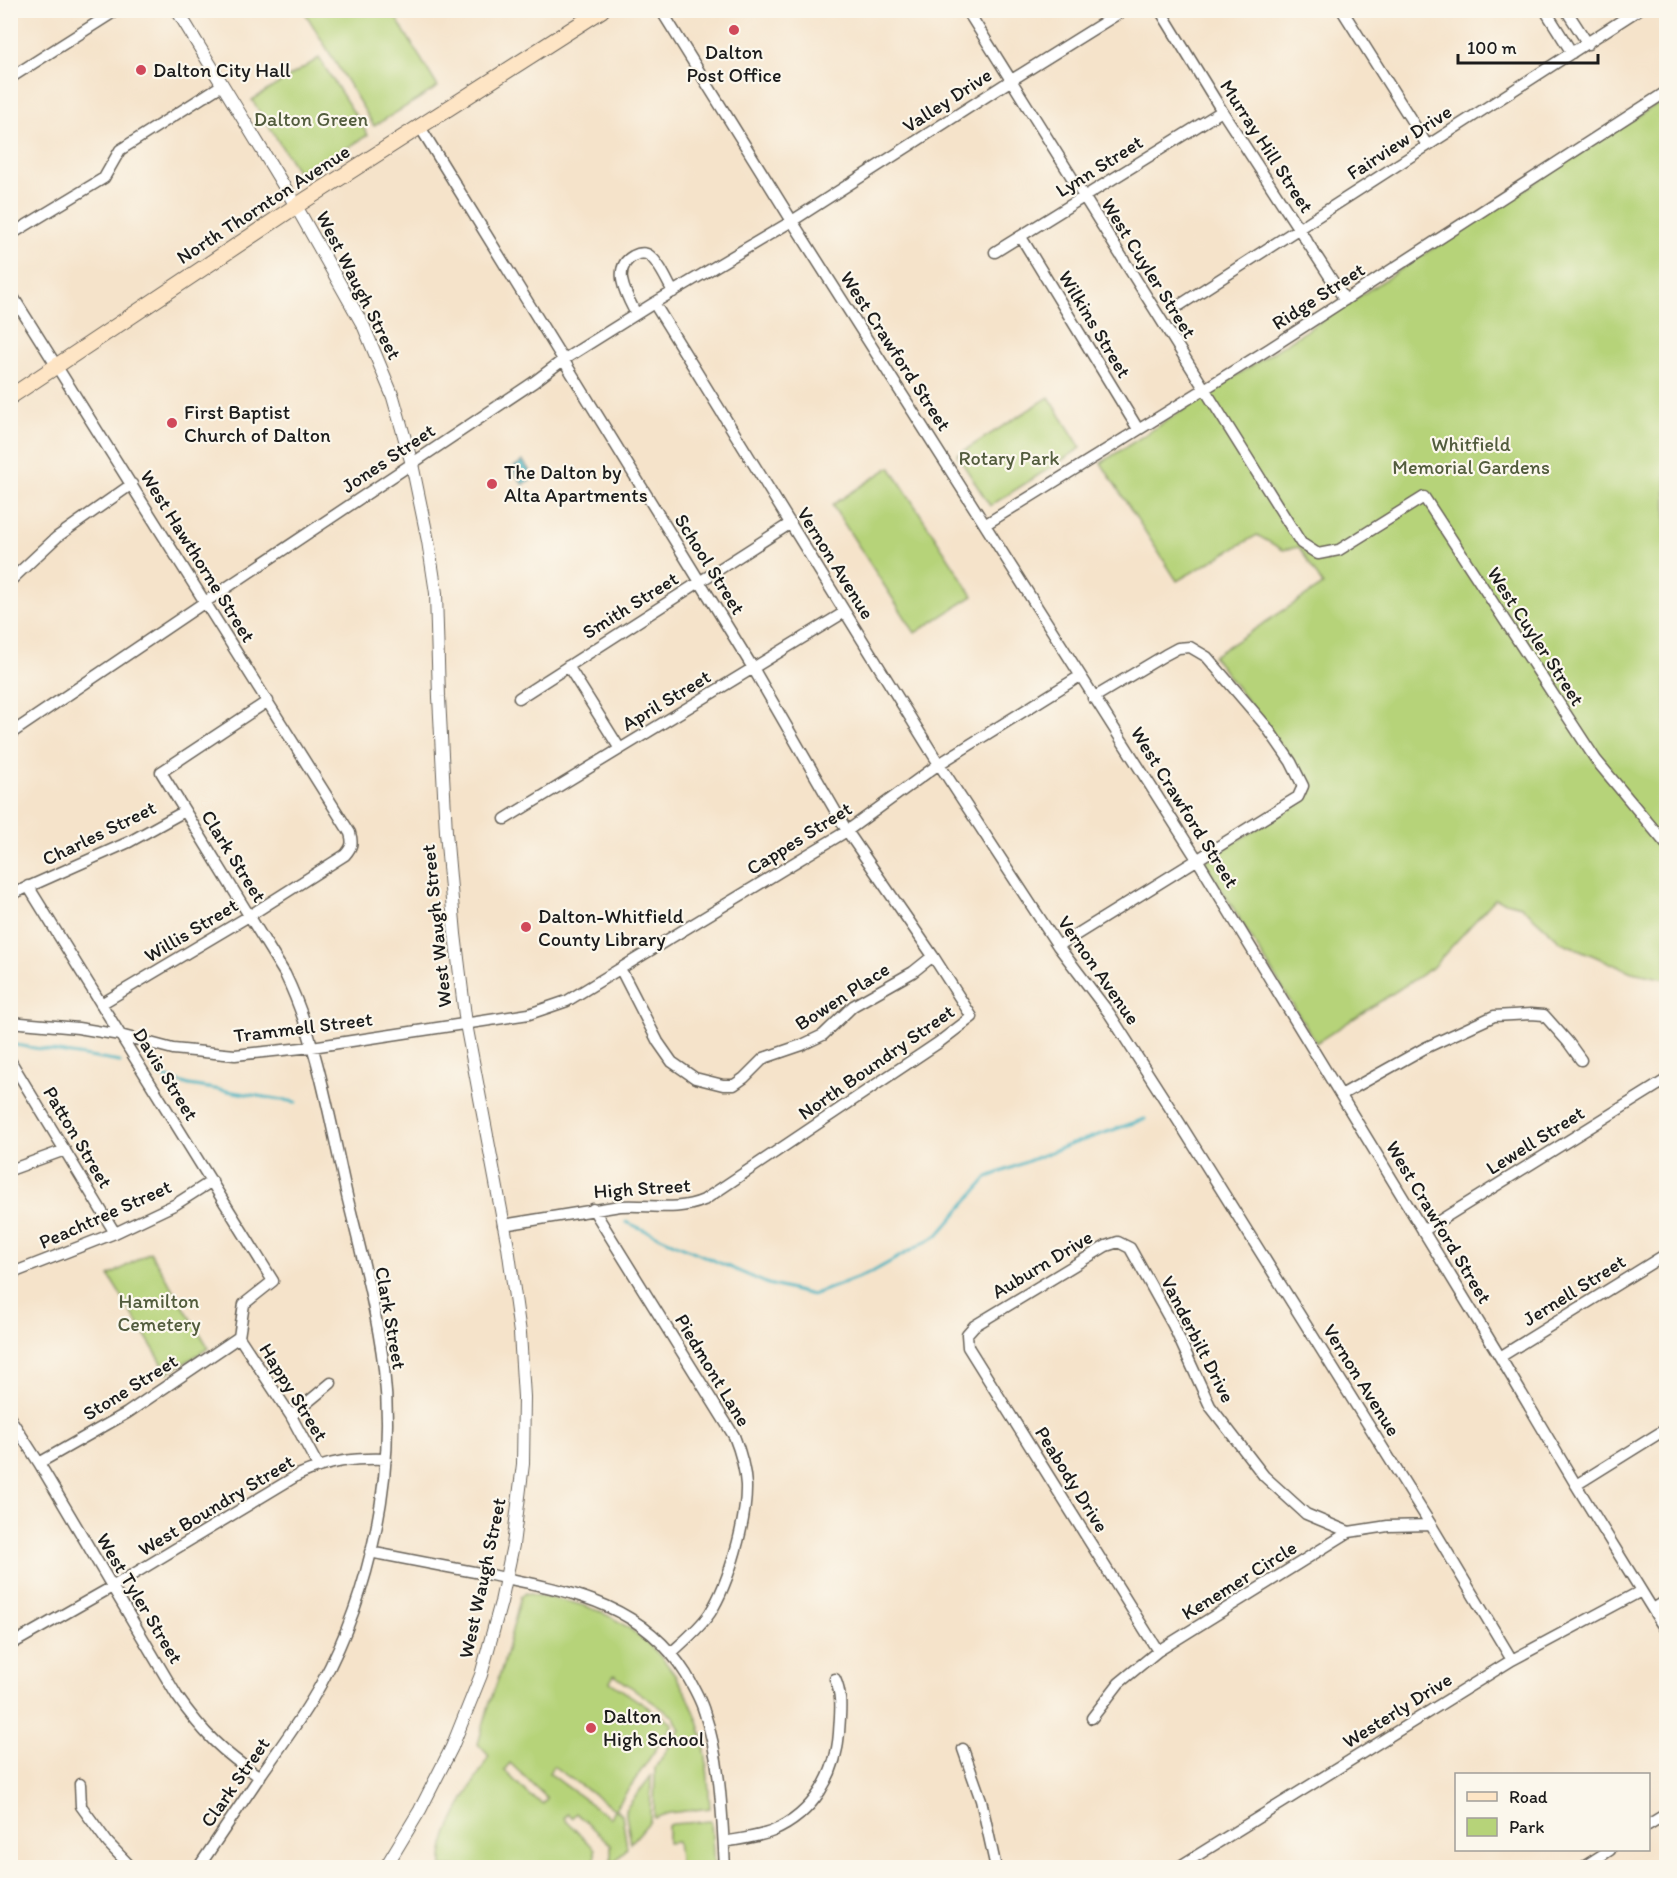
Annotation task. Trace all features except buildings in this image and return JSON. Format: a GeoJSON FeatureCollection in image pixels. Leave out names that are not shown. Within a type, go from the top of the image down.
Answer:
{"type":"FeatureCollection","features":[{"type":"Feature","properties":{"kind":"main road","name":"North Thornton Avenue"},"geometry":{"type":"LineString","coordinates":[[10,397],[296,206],[602,10]]}},
{"type":"Feature","properties":{"kind":"street"},"geometry":{"type":"LineString","coordinates":[[10,78],[117,10]]}},
{"type":"Feature","properties":{"kind":"street","name":"West Waugh Street"},"geometry":{"type":"LineString","coordinates":[[177,10],[296,206],[364,327],[393,397],[412,464],[436,593],[446,832],[466,1024],[503,1225],[520,1333],[524,1397],[523,1464],[506,1578],[491,1641],[481,1675],[452,1746],[420,1809],[385,1868]]}},
{"type":"Feature","properties":{"kind":"street","name":"West Crawford Street"},"geometry":{"type":"LineString","coordinates":[[661,10],[792,221],[986,524],[1093,698],[1197,859],[1666,1631]]}},
{"type":"Feature","properties":{"kind":"street","name":"West Cuyler Street"},"geometry":{"type":"LineString","coordinates":[[967,10],[1301,543],[1318,554],[1339,550],[1424,497],[1596,760],[1666,844]]}},
{"type":"Feature","properties":{"kind":"street","name":"Valley Drive"},"geometry":{"type":"LineString","coordinates":[[792,221],[1124,10]]}},
{"type":"Feature","properties":{"kind":"street","name":"Murray Hill Street"},"geometry":{"type":"LineString","coordinates":[[1160,10],[1222,111],[1345,300]]}},
{"type":"Feature","properties":{"kind":"street"},"geometry":{"type":"LineString","coordinates":[[1342,10],[1427,145]]}},
{"type":"Feature","properties":{"kind":"street"},"geometry":{"type":"LineString","coordinates":[[1545,10],[1572,54]]}},
{"type":"Feature","properties":{"kind":"street"},"geometry":{"type":"LineString","coordinates":[[1566,10],[1588,44]]}},
{"type":"Feature","properties":{"kind":"street","name":"Fairview Drive"},"geometry":{"type":"LineString","coordinates":[[1180,305],[1638,10]]}},
{"type":"Feature","properties":{"kind":"street"},"geometry":{"type":"LineString","coordinates":[[10,235],[104,178],[120,150],[222,85]]}},
{"type":"Feature","properties":{"kind":"street","name":"Ridge Street"},"geometry":{"type":"LineString","coordinates":[[986,524],[1345,300],[1666,92]]}},
{"type":"Feature","properties":{"kind":"street","name":"Lynn Street"},"geometry":{"type":"LineString","coordinates":[[995,252],[1222,111]]}},
{"type":"Feature","properties":{"kind":"street","name":"School Street"},"geometry":{"type":"LineString","coordinates":[[420,127],[753,668],[847,831],[972,1017]]}},
{"type":"Feature","properties":{"kind":"street","name":"Jones Street"},"geometry":{"type":"LineString","coordinates":[[10,734],[534,382],[563,360],[792,221]]}},
{"type":"Feature","properties":{"kind":"street","name":"Wilkins Street"},"geometry":{"type":"LineString","coordinates":[[1021,237],[1138,429]]}},
{"type":"Feature","properties":{"kind":"street"},"geometry":{"type":"LineString","coordinates":[[636,314],[623,290],[621,276],[624,265],[630,257],[639,253],[653,258],[673,292]]}},
{"type":"Feature","properties":{"kind":"street","name":"West Hawthorne Street"},"geometry":{"type":"LineString","coordinates":[[10,292],[268,701],[350,833],[353,842]]}},
{"type":"Feature","properties":{"kind":"street","name":"Vernon Avenue"},"geometry":{"type":"LineString","coordinates":[[654,303],[939,764],[1058,946],[1122,1032],[1431,1525],[1512,1660]]}},
{"type":"Feature","properties":{"kind":"street"},"geometry":{"type":"LineString","coordinates":[[10,581],[57,537],[132,484]]}},
{"type":"Feature","properties":{"kind":"street","name":"Smith Street"},"geometry":{"type":"LineString","coordinates":[[519,698],[791,524]]}},
{"type":"Feature","properties":{"kind":"street","name":"April Street"},"geometry":{"type":"LineString","coordinates":[[505,819],[845,612]]}},
{"type":"Feature","properties":{"kind":"street"},"geometry":{"type":"LineString","coordinates":[[1058,946],[1298,797],[1303,786],[1291,762],[1266,726],[1207,657],[1190,646],[1178,648],[1093,698]]}},
{"type":"Feature","properties":{"kind":"street"},"geometry":{"type":"LineString","coordinates":[[568,666],[620,749]]}},
{"type":"Feature","properties":{"kind":"street","name":"Cappes Street"},"geometry":{"type":"LineString","coordinates":[[529,1014],[567,1001],[621,970],[847,831],[939,764],[1080,676]]}},
{"type":"Feature","properties":{"kind":"street","name":"Clark Street"},"geometry":{"type":"LineString","coordinates":[[198,1868],[293,1730],[321,1683],[363,1584],[384,1484],[386,1459],[384,1370],[379,1336],[312,1047],[298,1002],[289,983],[161,772],[268,701]]}},
{"type":"Feature","properties":{"kind":"street","name":"Charles Street"},"geometry":{"type":"LineString","coordinates":[[10,895],[129,842],[185,811]]}},
{"type":"Feature","properties":{"kind":"street","name":"Willis Street"},"geometry":{"type":"LineString","coordinates":[[101,1004],[249,916],[345,855],[353,842]]}},
{"type":"Feature","properties":{"kind":"street","name":"Davis Street"},"geometry":{"type":"LineString","coordinates":[[28,886],[273,1281],[244,1304],[239,1337]]}},
{"type":"Feature","properties":{"kind":"street","name":"Bowen Place"},"geometry":{"type":"LineString","coordinates":[[621,970],[658,1042],[672,1062],[695,1078],[723,1085],[734,1085],[764,1058],[823,1035],[853,1006],[913,972],[933,956]]}},
{"type":"Feature","properties":{"kind":"street","name":"Trammell Street"},"geometry":{"type":"LineString","coordinates":[[10,1022],[78,1028],[120,1035],[172,1050],[235,1055],[312,1047],[529,1014]]}},
{"type":"Feature","properties":{"kind":"street"},"geometry":{"type":"LineString","coordinates":[[1341,1095],[1425,1048],[1494,1016],[1544,1015],[1581,1060]]}},
{"type":"Feature","properties":{"kind":"street","name":"North Boundry Street"},"geometry":{"type":"LineString","coordinates":[[801,1137],[972,1017]]}},
{"type":"Feature","properties":{"kind":"street","name":"Patton Street"},"geometry":{"type":"LineString","coordinates":[[10,1060],[115,1233]]}},
{"type":"Feature","properties":{"kind":"street","name":"Lewell Street"},"geometry":{"type":"LineString","coordinates":[[1423,1230],[1666,1080]]}},
{"type":"Feature","properties":{"kind":"street","name":"High Street"},"geometry":{"type":"LineString","coordinates":[[503,1225],[593,1209],[635,1205],[682,1208],[704,1200],[801,1137]]}},
{"type":"Feature","properties":{"kind":"street"},"geometry":{"type":"LineString","coordinates":[[10,1170],[65,1150]]}},
{"type":"Feature","properties":{"kind":"street","name":"Peachtree Street"},"geometry":{"type":"LineString","coordinates":[[10,1274],[115,1233],[176,1204],[212,1181]]}},
{"type":"Feature","properties":{"kind":"street","name":"Piedmont Lane"},"geometry":{"type":"LineString","coordinates":[[593,1209],[734,1436],[746,1485],[739,1535],[726,1580],[708,1616],[671,1653]]}},
{"type":"Feature","properties":{"kind":"street","name":"Auburn Drive"},"geometry":{"type":"LineString","coordinates":[[974,1326],[1106,1246],[1118,1242],[1130,1248]]}},
{"type":"Feature","properties":{"kind":"street","name":"Vanderbilt Drive"},"geometry":{"type":"LineString","coordinates":[[1130,1248],[1173,1325],[1210,1406],[1264,1476],[1306,1514],[1349,1532]]}},
{"type":"Feature","properties":{"kind":"street","name":"Jernell Street"},"geometry":{"type":"LineString","coordinates":[[1500,1357],[1666,1254]]}},
{"type":"Feature","properties":{"kind":"street","name":"Peabody Drive"},"geometry":{"type":"LineString","coordinates":[[974,1326],[967,1334],[968,1347],[1158,1651]]}},
{"type":"Feature","properties":{"kind":"street","name":"Happy Street"},"geometry":{"type":"LineString","coordinates":[[239,1337],[291,1416],[318,1466]]}},
{"type":"Feature","properties":{"kind":"street","name":"Stone Street"},"geometry":{"type":"LineString","coordinates":[[39,1462],[127,1413],[239,1337]]}},
{"type":"Feature","properties":{"kind":"street"},"geometry":{"type":"LineString","coordinates":[[291,1416],[331,1383]]}},
{"type":"Feature","properties":{"kind":"street","name":"West Tyler Street"},"geometry":{"type":"LineString","coordinates":[[10,1418],[39,1462],[177,1696],[195,1722],[235,1761],[260,1778]]}},
{"type":"Feature","properties":{"kind":"street"},"geometry":{"type":"LineString","coordinates":[[1576,1485],[1666,1429]]}},
{"type":"Feature","properties":{"kind":"street","name":"West Boundry Street"},"geometry":{"type":"LineString","coordinates":[[10,1646],[298,1475],[318,1466],[349,1460],[386,1459]]}},
{"type":"Feature","properties":{"kind":"street","name":"Kenemer Circle"},"geometry":{"type":"LineString","coordinates":[[1092,1718],[1119,1683],[1158,1651],[1349,1532],[1388,1526],[1431,1525]]}},
{"type":"Feature","properties":{"kind":"street"},"geometry":{"type":"LineString","coordinates":[[370,1552],[506,1578],[578,1595],[601,1603],[639,1623],[671,1653],[695,1689],[704,1708],[716,1758],[725,1868]]}},
{"type":"Feature","properties":{"kind":"street","name":"Westerly Drive"},"geometry":{"type":"LineString","coordinates":[[1177,1868],[1512,1660],[1641,1591]]}},
{"type":"Feature","properties":{"kind":"street"},"geometry":{"type":"LineString","coordinates":[[1653,1609],[1666,1601]]}},
{"type":"Feature","properties":{"kind":"street"},"geometry":{"type":"LineString","coordinates":[[724,1842],[773,1831],[803,1813],[816,1798],[834,1761],[838,1743],[842,1699],[835,1678]]}},
{"type":"Feature","properties":{"kind":"street"},"geometry":{"type":"LineString","coordinates":[[963,1749],[981,1800],[996,1868]]}},
{"type":"Feature","properties":{"kind":"street"},"geometry":{"type":"LineString","coordinates":[[80,1784],[81,1806],[108,1843],[132,1868]]}},
{"type":"Feature","properties":{"kind":"street"},"geometry":{"type":"LineString","coordinates":[[1650,1824],[1666,1814]]}},
{"type":"Feature","properties":{"kind":"street"},"geometry":{"type":"LineString","coordinates":[[1582,1868],[1608,1851]]}},
{"type":"Feature","properties":{"kind":"green space"},"geometry":{"type":"Polygon","coordinates":[[[304,11],[392,11],[438,87],[374,126],[304,11]]]}},
{"type":"Feature","properties":{"kind":"green space","name":"Dalton Green"},"geometry":{"type":"Polygon","coordinates":[[[319,58],[368,135],[301,177],[252,100],[319,58]]]}},
{"type":"Feature","properties":{"kind":"green space","name":"Whitfield Memorial Gardens"},"geometry":{"type":"Polygon","coordinates":[[[1666,98],[1666,979],[1632,972],[1561,942],[1521,906],[1495,899],[1432,968],[1316,1043],[1204,861],[1294,806],[1307,790],[1305,778],[1213,656],[1323,585],[1299,547],[1283,550],[1257,535],[1177,581],[1101,463],[1666,98]]]}},
{"type":"Feature","properties":{"kind":"green space","name":"Rotary Park"},"geometry":{"type":"Polygon","coordinates":[[[1049,397],[1081,448],[990,506],[957,455],[1049,397]]]}},
{"type":"Feature","properties":{"kind":"green space"},"geometry":{"type":"Polygon","coordinates":[[[890,467],[973,596],[915,633],[832,505],[890,467]]]}},
{"type":"Feature","properties":{"kind":"green space","name":"Hamilton Cemetery"},"geometry":{"type":"Polygon","coordinates":[[[150,1252],[209,1348],[168,1373],[109,1276],[150,1252]]]}},
{"type":"Feature","properties":{"kind":"green space","name":"Dalton High School"},"geometry":{"type":"Polygon","coordinates":[[[526,1593],[588,1607],[609,1616],[646,1641],[675,1675],[686,1693],[702,1735],[706,1753],[710,1808],[669,1813],[654,1818],[655,1768],[680,1730],[674,1717],[614,1675],[610,1682],[673,1724],[615,1809],[622,1815],[627,1848],[611,1867],[611,1845],[576,1813],[572,1818],[567,1814],[564,1819],[595,1849],[595,1867],[442,1867],[442,1854],[451,1825],[489,1756],[478,1744],[503,1665],[521,1596],[526,1593]],[[510,1763],[504,1770],[530,1796],[543,1804],[547,1798],[510,1763]],[[553,1766],[549,1773],[610,1818],[614,1809],[553,1766]]]}},
{"type":"Feature","properties":{"kind":"green space"},"geometry":{"type":"Polygon","coordinates":[[[651,1776],[650,1821],[631,1843],[625,1810],[651,1776]]]}},
{"type":"Feature","properties":{"kind":"green space"},"geometry":{"type":"Polygon","coordinates":[[[711,1821],[714,1867],[680,1867],[677,1842],[668,1843],[668,1826],[711,1821]]]}},
{"type":"Feature","properties":{"kind":"water"},"geometry":{"type":"Polygon","coordinates":[[[523,461],[534,477],[523,485],[512,468],[523,461]]]}},
{"type":"Feature","properties":{"kind":"waterway"},"geometry":{"type":"LineString","coordinates":[[10,1044],[120,1062]]}},
{"type":"Feature","properties":{"kind":"waterway"},"geometry":{"type":"LineString","coordinates":[[157,1075],[189,1085],[296,1102]]}},
{"type":"Feature","properties":{"kind":"waterway"},"geometry":{"type":"LineString","coordinates":[[626,1222],[768,1284],[812,1295],[872,1272],[938,1235],[988,1177],[1066,1146],[1145,1119]]}},
{"type":"Feature","properties":{"kind":"place","name":"Dalton Post Office"},"geometry":{"type":"Point","coordinates":[734,30]}},
{"type":"Feature","properties":{"kind":"place","name":"Dalton City Hall"},"geometry":{"type":"Point","coordinates":[141,70]}},
{"type":"Feature","properties":{"kind":"place","name":"First Baptist Church of Dalton"},"geometry":{"type":"Point","coordinates":[172,423]}},
{"type":"Feature","properties":{"kind":"place","name":"The Dalton by Alta Apartments"},"geometry":{"type":"Point","coordinates":[492,484]}},
{"type":"Feature","properties":{"kind":"place","name":"Dalton-Whitfield County Library"},"geometry":{"type":"Point","coordinates":[526,927]}},
{"type":"Feature","properties":{"kind":"place","name":"Dalton High School"},"geometry":{"type":"Point","coordinates":[591,1728]}}]}
